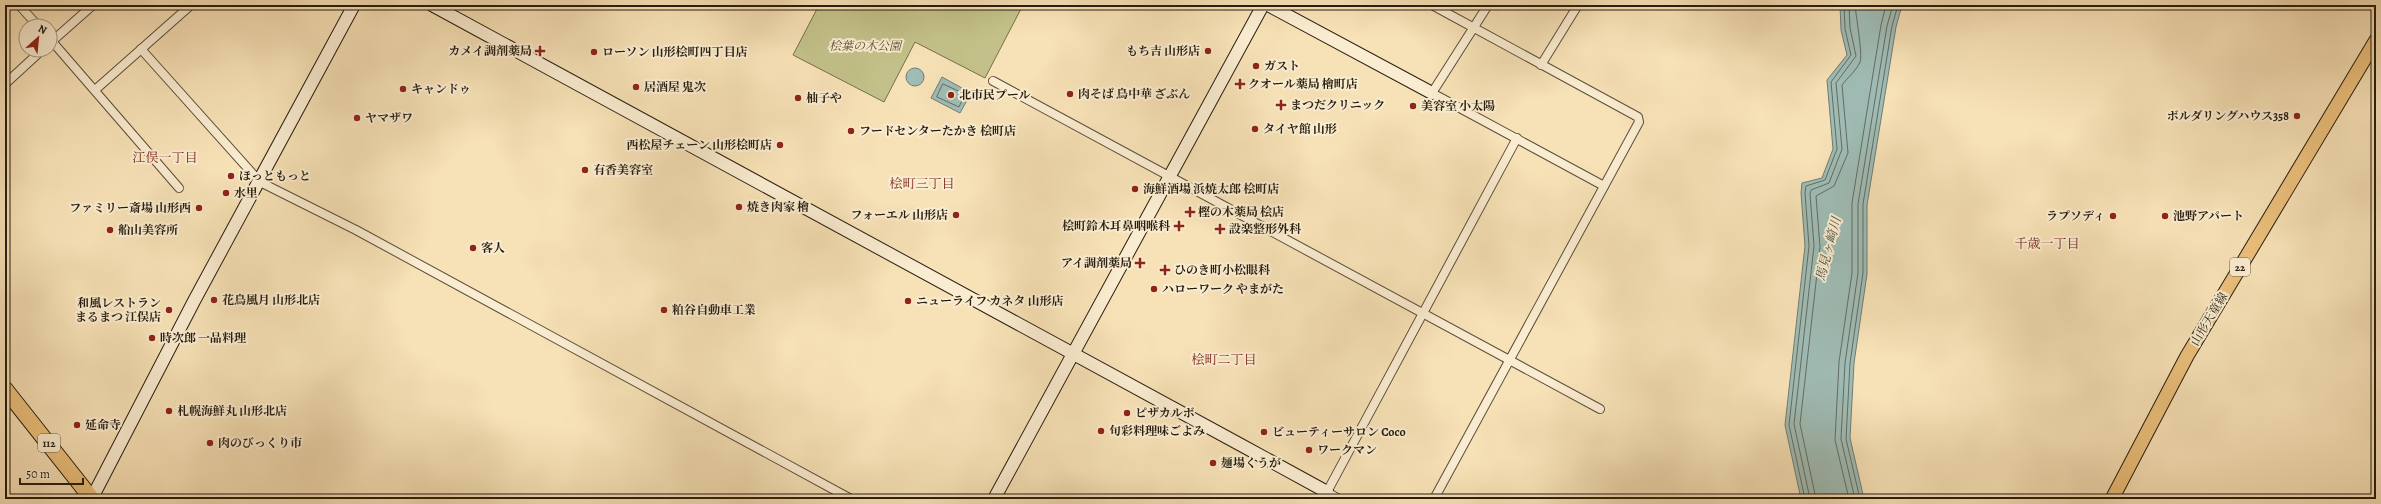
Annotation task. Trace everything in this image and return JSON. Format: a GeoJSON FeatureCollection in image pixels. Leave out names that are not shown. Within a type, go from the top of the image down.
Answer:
{"type":"FeatureCollection","features":[{"type":"Feature","properties":{"kind":"highway","name":"112"},"geometry":{"type":"LineString","coordinates":[[5,389],[92,499]]}},
{"type":"Feature","properties":{"kind":"main road","name":"山形天童線"},"geometry":{"type":"LineString","coordinates":[[2112,499],[2187,356],[2376,40]]}},
{"type":"Feature","properties":{"kind":"street"},"geometry":{"type":"LineString","coordinates":[[19,5],[31,18]]}},
{"type":"Feature","properties":{"kind":"street"},"geometry":{"type":"LineString","coordinates":[[58,35],[93,5]]}},
{"type":"Feature","properties":{"kind":"street"},"geometry":{"type":"LineString","coordinates":[[95,90],[192,5]]}},
{"type":"Feature","properties":{"kind":"street"},"geometry":{"type":"LineString","coordinates":[[92,499],[194,301],[260,182],[354,5]]}},
{"type":"Feature","properties":{"kind":"street"},"geometry":{"type":"LineString","coordinates":[[432,5],[1075,354],[1328,496],[1339,499]]}},
{"type":"Feature","properties":{"kind":"street"},"geometry":{"type":"LineString","coordinates":[[994,499],[1075,354],[1263,5]]}},
{"type":"Feature","properties":{"kind":"street"},"geometry":{"type":"LineString","coordinates":[[1268,5],[1604,186]]}},
{"type":"Feature","properties":{"kind":"street"},"geometry":{"type":"LineString","coordinates":[[1432,5],[1638,117],[1639,122],[1434,499]]}},
{"type":"Feature","properties":{"kind":"street"},"geometry":{"type":"LineString","coordinates":[[1432,93],[1488,5]]}},
{"type":"Feature","properties":{"kind":"street"},"geometry":{"type":"LineString","coordinates":[[1541,65],[1578,5]]}},
{"type":"Feature","properties":{"kind":"street"},"geometry":{"type":"LineString","coordinates":[[58,49],[179,188]]}},
{"type":"Feature","properties":{"kind":"street"},"geometry":{"type":"LineString","coordinates":[[141,49],[260,182],[370,238],[851,499]]}},
{"type":"Feature","properties":{"kind":"street"},"geometry":{"type":"LineString","coordinates":[[5,84],[33,58]]}},
{"type":"Feature","properties":{"kind":"street"},"geometry":{"type":"LineString","coordinates":[[992,81],[1171,176],[1600,409]]}},
{"type":"Feature","properties":{"kind":"street"},"geometry":{"type":"LineString","coordinates":[[1328,496],[1517,138]]}},
{"type":"Feature","properties":{"kind":"green space","name":"桧葉の木公園"},"geometry":{"type":"Polygon","coordinates":[[[819,5],[1023,5],[985,78],[915,42],[884,102],[793,55],[819,5]]]}},
{"type":"Feature","properties":{"kind":"water","name":"馬見ヶ崎川"},"geometry":{"type":"Polygon","coordinates":[[[1840,5],[1902,5],[1896,27],[1867,205],[1867,274],[1854,363],[1850,438],[1864,499],[1801,499],[1785,425],[1805,246],[1801,193],[1802,183],[1822,178],[1833,149],[1827,80],[1847,55],[1841,30],[1840,5]]]}},
{"type":"Feature","properties":{"kind":"water"},"geometry":{"type":"Polygon","coordinates":[[[915,68],[921,71],[924,77],[921,83],[915,86],[909,83],[906,77],[909,71],[915,68]]]}},
{"type":"Feature","properties":{"kind":"water","name":"北市民プール"},"geometry":{"type":"Polygon","coordinates":[[[942,77],[971,93],[960,113],[931,98],[942,77]]]}},
{"type":"Feature","properties":{"kind":"place","name":"カメイ調剤薬局"},"geometry":{"type":"Point","coordinates":[540,51]}},
{"type":"Feature","properties":{"kind":"place","name":"もち吉 山形店"},"geometry":{"type":"Point","coordinates":[1208,51]}},
{"type":"Feature","properties":{"kind":"place","name":"ローソン 山形桧町四丁目店"},"geometry":{"type":"Point","coordinates":[594,52]}},
{"type":"Feature","properties":{"kind":"place","name":"ガスト"},"geometry":{"type":"Point","coordinates":[1256,66]}},
{"type":"Feature","properties":{"kind":"place","name":"クオール薬局 檜町店"},"geometry":{"type":"Point","coordinates":[1240,84]}},
{"type":"Feature","properties":{"kind":"place","name":"居酒屋 鬼次"},"geometry":{"type":"Point","coordinates":[636,87]}},
{"type":"Feature","properties":{"kind":"place","name":"キャンドゥ"},"geometry":{"type":"Point","coordinates":[403,89]}},
{"type":"Feature","properties":{"kind":"place","name":"肉そば 鳥中華 ざぶん"},"geometry":{"type":"Point","coordinates":[1070,94]}},
{"type":"Feature","properties":{"kind":"place","name":"北市民プール"},"geometry":{"type":"Point","coordinates":[951,95]}},
{"type":"Feature","properties":{"kind":"place","name":"柚子や"},"geometry":{"type":"Point","coordinates":[798,98]}},
{"type":"Feature","properties":{"kind":"place","name":"まつだクリニック"},"geometry":{"type":"Point","coordinates":[1281,105]}},
{"type":"Feature","properties":{"kind":"place","name":"美容室 小太陽"},"geometry":{"type":"Point","coordinates":[1413,106]}},
{"type":"Feature","properties":{"kind":"place","name":"ボルダリングハウス358"},"geometry":{"type":"Point","coordinates":[2297,116]}},
{"type":"Feature","properties":{"kind":"place","name":"ヤマザワ"},"geometry":{"type":"Point","coordinates":[357,118]}},
{"type":"Feature","properties":{"kind":"place","name":"タイヤ館 山形"},"geometry":{"type":"Point","coordinates":[1255,129]}},
{"type":"Feature","properties":{"kind":"place","name":"フードセンターたかき 桧町店"},"geometry":{"type":"Point","coordinates":[851,131]}},
{"type":"Feature","properties":{"kind":"place","name":"西松屋チェーン 山形桧町店"},"geometry":{"type":"Point","coordinates":[780,145]}},
{"type":"Feature","properties":{"kind":"place","name":"有香美容室"},"geometry":{"type":"Point","coordinates":[585,170]}},
{"type":"Feature","properties":{"kind":"place","name":"ほっともっと"},"geometry":{"type":"Point","coordinates":[231,176]}},
{"type":"Feature","properties":{"kind":"place","name":"海鮮酒場 浜焼太郎 桧町店"},"geometry":{"type":"Point","coordinates":[1135,189]}},
{"type":"Feature","properties":{"kind":"place","name":"水里"},"geometry":{"type":"Point","coordinates":[226,193]}},
{"type":"Feature","properties":{"kind":"place","name":"焼き肉家 檜"},"geometry":{"type":"Point","coordinates":[739,207]}},
{"type":"Feature","properties":{"kind":"place","name":"ファミリー斎場 山形西"},"geometry":{"type":"Point","coordinates":[199,208]}},
{"type":"Feature","properties":{"kind":"place","name":"樫の木薬局 桧店"},"geometry":{"type":"Point","coordinates":[1190,212]}},
{"type":"Feature","properties":{"kind":"place","name":"フォーエル 山形店"},"geometry":{"type":"Point","coordinates":[956,215]}},
{"type":"Feature","properties":{"kind":"place","name":"ラプソディ"},"geometry":{"type":"Point","coordinates":[2113,216]}},
{"type":"Feature","properties":{"kind":"place","name":"池野アパート"},"geometry":{"type":"Point","coordinates":[2165,216]}},
{"type":"Feature","properties":{"kind":"place","name":"桧町鈴木耳鼻咽喉科"},"geometry":{"type":"Point","coordinates":[1179,226]}},
{"type":"Feature","properties":{"kind":"place","name":"設楽整形外科"},"geometry":{"type":"Point","coordinates":[1220,229]}},
{"type":"Feature","properties":{"kind":"place","name":"船山美容所"},"geometry":{"type":"Point","coordinates":[110,230]}},
{"type":"Feature","properties":{"kind":"place","name":"客人"},"geometry":{"type":"Point","coordinates":[473,248]}},
{"type":"Feature","properties":{"kind":"place","name":"アイ調剤薬局"},"geometry":{"type":"Point","coordinates":[1140,263]}},
{"type":"Feature","properties":{"kind":"place","name":"ひのき町小松眼科"},"geometry":{"type":"Point","coordinates":[1165,270]}},
{"type":"Feature","properties":{"kind":"place","name":"ハローワーク やまがた"},"geometry":{"type":"Point","coordinates":[1154,289]}},
{"type":"Feature","properties":{"kind":"place","name":"花鳥風月 山形北店"},"geometry":{"type":"Point","coordinates":[214,300]}},
{"type":"Feature","properties":{"kind":"place","name":"ニューライフ カネタ 山形店"},"geometry":{"type":"Point","coordinates":[908,301]}},
{"type":"Feature","properties":{"kind":"place","name":"和風レストラン まるまつ 江俣店"},"geometry":{"type":"Point","coordinates":[169,310]}},
{"type":"Feature","properties":{"kind":"place","name":"粕谷自動車工業"},"geometry":{"type":"Point","coordinates":[664,310]}},
{"type":"Feature","properties":{"kind":"place","name":"時次郎 一品料理"},"geometry":{"type":"Point","coordinates":[152,338]}},
{"type":"Feature","properties":{"kind":"place","name":"札幌海鮮丸 山形北店"},"geometry":{"type":"Point","coordinates":[169,411]}},
{"type":"Feature","properties":{"kind":"place","name":"ピザカルボ"},"geometry":{"type":"Point","coordinates":[1127,413]}},
{"type":"Feature","properties":{"kind":"place","name":"延命寺"},"geometry":{"type":"Point","coordinates":[77,425]}},
{"type":"Feature","properties":{"kind":"place","name":"旬彩料理味ごよみ"},"geometry":{"type":"Point","coordinates":[1101,431]}},
{"type":"Feature","properties":{"kind":"place","name":"ビューティーサロン Coco"},"geometry":{"type":"Point","coordinates":[1264,432]}},
{"type":"Feature","properties":{"kind":"place","name":"肉のびっくり市"},"geometry":{"type":"Point","coordinates":[210,443]}},
{"type":"Feature","properties":{"kind":"place","name":"ワークマン"},"geometry":{"type":"Point","coordinates":[1309,450]}},
{"type":"Feature","properties":{"kind":"place","name":"麺場くうが"},"geometry":{"type":"Point","coordinates":[1213,463]}},
{"type":"Feature","properties":{"kind":"district","name":"江俣一丁目"},"geometry":{"type":"Point","coordinates":[165,157]}},
{"type":"Feature","properties":{"kind":"district","name":"桧町三丁目"},"geometry":{"type":"Point","coordinates":[922,183]}},
{"type":"Feature","properties":{"kind":"district","name":"千歳一丁目"},"geometry":{"type":"Point","coordinates":[2047,243]}},
{"type":"Feature","properties":{"kind":"district","name":"桧町二丁目"},"geometry":{"type":"Point","coordinates":[1224,359]}}]}
